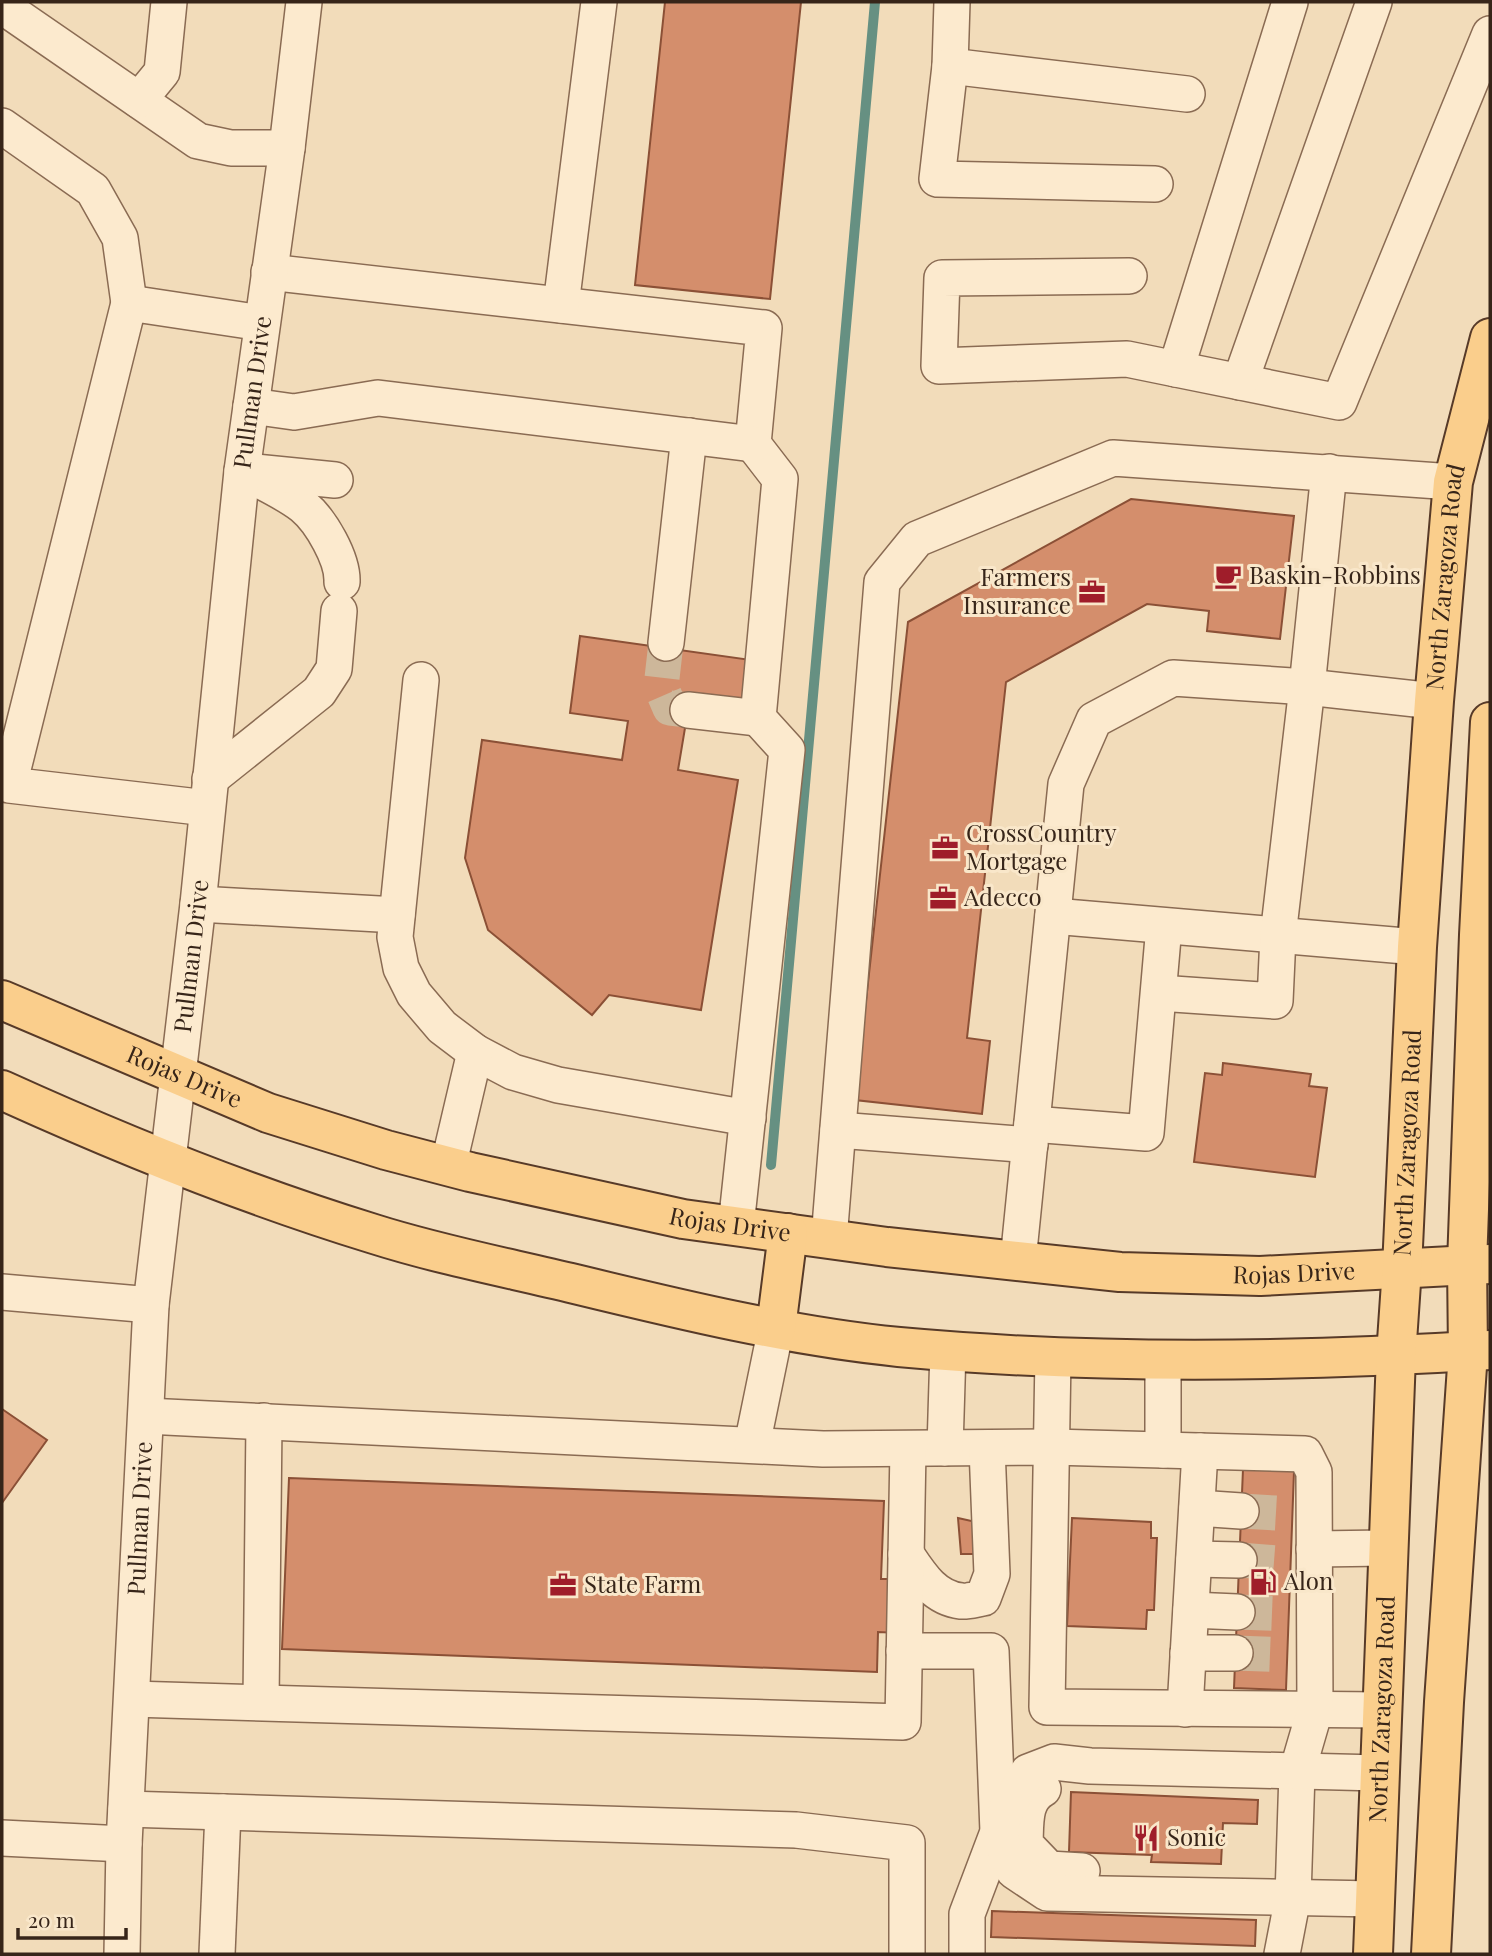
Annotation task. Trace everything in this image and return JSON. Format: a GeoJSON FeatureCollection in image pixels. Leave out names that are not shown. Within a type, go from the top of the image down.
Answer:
{"type":"FeatureCollection","features":[{"type":"Feature","properties":{"kind":"main road","name":"North Zaragoza Road"},"geometry":{"type":"LineString","coordinates":[[1373,1954],[1396,1356],[1417,947],[1434,701],[1453,482],[1490,338]]}},
{"type":"Feature","properties":{"kind":"main road"},"geometry":{"type":"LineString","coordinates":[[1432,1954],[1444,1702],[1479,1351],[1490,722]]}},
{"type":"Feature","properties":{"kind":"main road","name":"Rojas Drive"},"geometry":{"type":"LineString","coordinates":[[2,1000],[268,1113],[448,1167],[683,1219],[829,1239],[1120,1272],[1260,1276],[1479,1264]]}},
{"type":"Feature","properties":{"kind":"main road"},"geometry":{"type":"LineString","coordinates":[[2,1090],[87,1128],[244,1190],[377,1235],[638,1299],[827,1338],[948,1350],[1217,1362],[1479,1351]]}},
{"type":"Feature","properties":{"kind":"main road"},"geometry":{"type":"LineString","coordinates":[[776,1328],[788,1233]]}},
{"type":"Feature","properties":{"kind":"street"},"geometry":{"type":"LineString","coordinates":[[139,100],[162,72],[169,2]]}},
{"type":"Feature","properties":{"kind":"street","name":"Pullman Drive"},"geometry":{"type":"LineString","coordinates":[[122,1954],[124,1844],[152,1305],[198,904],[242,471],[287,148],[304,2]]}},
{"type":"Feature","properties":{"kind":"street"},"geometry":{"type":"LineString","coordinates":[[561,305],[599,2]]}},
{"type":"Feature","properties":{"kind":"street"},"geometry":{"type":"LineString","coordinates":[[952,2],[950,66],[937,179],[1155,184]]}},
{"type":"Feature","properties":{"kind":"street"},"geometry":{"type":"LineString","coordinates":[[1176,369],[1290,2]]}},
{"type":"Feature","properties":{"kind":"street"},"geometry":{"type":"LineString","coordinates":[[1240,383],[1374,2]]}},
{"type":"Feature","properties":{"kind":"street"},"geometry":{"type":"LineString","coordinates":[[2,6],[198,141],[231,148],[287,148]]}},
{"type":"Feature","properties":{"kind":"street"},"geometry":{"type":"LineString","coordinates":[[1129,276],[942,278],[939,366],[1127,359],[1339,402],[1490,34]]}},
{"type":"Feature","properties":{"kind":"street"},"geometry":{"type":"LineString","coordinates":[[950,66],[1187,94]]}},
{"type":"Feature","properties":{"kind":"street"},"geometry":{"type":"LineString","coordinates":[[2,126],[93,190],[120,238],[129,303],[5,784],[208,794],[319,692],[334,669],[342,572],[329,540],[303,506],[242,471]]}},
{"type":"Feature","properties":{"kind":"street"},"geometry":{"type":"LineString","coordinates":[[269,272],[764,328],[752,444]]}},
{"type":"Feature","properties":{"kind":"street"},"geometry":{"type":"LineString","coordinates":[[129,303],[262,323]]}},
{"type":"Feature","properties":{"kind":"street"},"geometry":{"type":"LineString","coordinates":[[251,406],[294,412],[377,398],[752,444],[780,479],[758,718]]}},
{"type":"Feature","properties":{"kind":"street"},"geometry":{"type":"LineString","coordinates":[[666,643],[689,436]]}},
{"type":"Feature","properties":{"kind":"street"},"geometry":{"type":"LineString","coordinates":[[829,1239],[881,582],[917,540],[1113,458],[1453,482]]}},
{"type":"Feature","properties":{"kind":"street"},"geometry":{"type":"LineString","coordinates":[[242,471],[335,480]]}},
{"type":"Feature","properties":{"kind":"street"},"geometry":{"type":"LineString","coordinates":[[1159,993],[1275,1001],[1278,936],[1329,472]]}},
{"type":"Feature","properties":{"kind":"street"},"geometry":{"type":"LineString","coordinates":[[1018,1261],[1066,783],[1094,720],[1173,678],[1307,687],[1434,701]]}},
{"type":"Feature","properties":{"kind":"street"},"geometry":{"type":"LineString","coordinates":[[421,680],[395,937],[401,968],[414,993],[442,1027],[475,1052],[513,1072],[558,1085],[748,1118]]}},
{"type":"Feature","properties":{"kind":"street"},"geometry":{"type":"LineString","coordinates":[[688,710],[758,718],[787,750],[736,1226]]}},
{"type":"Feature","properties":{"kind":"street"},"geometry":{"type":"LineString","coordinates":[[198,904],[397,915]]}},
{"type":"Feature","properties":{"kind":"street"},"geometry":{"type":"LineString","coordinates":[[1053,916],[1417,947]]}},
{"type":"Feature","properties":{"kind":"street"},"geometry":{"type":"LineString","coordinates":[[838,1130],[1031,1135],[1146,1133],[1164,926]]}},
{"type":"Feature","properties":{"kind":"street"},"geometry":{"type":"LineString","coordinates":[[448,1167],[475,1052]]}},
{"type":"Feature","properties":{"kind":"street"},"geometry":{"type":"LineString","coordinates":[[2,1292],[152,1305]]}},
{"type":"Feature","properties":{"kind":"street"},"geometry":{"type":"LineString","coordinates":[[752,1445],[776,1328]]}},
{"type":"Feature","properties":{"kind":"street"},"geometry":{"type":"LineString","coordinates":[[945,1448],[948,1350]]}},
{"type":"Feature","properties":{"kind":"street"},"geometry":{"type":"LineString","coordinates":[[1053,1356],[1048,1707],[1381,1710]]}},
{"type":"Feature","properties":{"kind":"street"},"geometry":{"type":"LineString","coordinates":[[1163,1450],[1164,1360]]}},
{"type":"Feature","properties":{"kind":"street"},"geometry":{"type":"LineString","coordinates":[[146,1416],[822,1449],[1052,1447],[1305,1454],[1314,1472],[1305,1542],[1301,1656],[1315,1710],[1297,1772],[1293,1898],[1282,1954]]}},
{"type":"Feature","properties":{"kind":"street"},"geometry":{"type":"LineString","coordinates":[[261,1702],[264,1421]]}},
{"type":"Feature","properties":{"kind":"street"},"geometry":{"type":"LineString","coordinates":[[906,1554],[921,1577],[937,1593],[961,1601],[983,1598],[992,1574],[987,1448]]}},
{"type":"Feature","properties":{"kind":"street"},"geometry":{"type":"LineString","coordinates":[[132,1699],[903,1722],[908,1449]]}},
{"type":"Feature","properties":{"kind":"street"},"geometry":{"type":"LineString","coordinates":[[1185,1709],[1200,1451]]}},
{"type":"Feature","properties":{"kind":"street"},"geometry":{"type":"LineString","coordinates":[[1197,1508],[1241,1511]]}},
{"type":"Feature","properties":{"kind":"street"},"geometry":{"type":"LineString","coordinates":[[1305,1542],[1387,1548]]}},
{"type":"Feature","properties":{"kind":"street"},"geometry":{"type":"LineString","coordinates":[[1194,1559],[1239,1560]]}},
{"type":"Feature","properties":{"kind":"street"},"geometry":{"type":"LineString","coordinates":[[1191,1610],[1237,1612]]}},
{"type":"Feature","properties":{"kind":"street"},"geometry":{"type":"LineString","coordinates":[[904,1651],[991,1651],[998,1832],[1013,1871],[1047,1893],[1375,1899]]}},
{"type":"Feature","properties":{"kind":"street"},"geometry":{"type":"LineString","coordinates":[[1188,1653],[1235,1653]]}},
{"type":"Feature","properties":{"kind":"street"},"geometry":{"type":"LineString","coordinates":[[967,1954],[967,1914],[1008,1807],[1028,1772],[1054,1762],[1090,1766],[1379,1773]]}},
{"type":"Feature","properties":{"kind":"street"},"geometry":{"type":"LineString","coordinates":[[1090,1766],[1069,1774],[1034,1794],[1026,1813],[1025,1844],[1049,1869],[1224,1880],[1258,1896]]}},
{"type":"Feature","properties":{"kind":"street"},"geometry":{"type":"LineString","coordinates":[[126,1809],[796,1830],[907,1843],[907,1954]]}},
{"type":"Feature","properties":{"kind":"street"},"geometry":{"type":"LineString","coordinates":[[217,1954],[223,1812]]}},
{"type":"Feature","properties":{"kind":"street"},"geometry":{"type":"LineString","coordinates":[[2,1838],[124,1844]]}},
{"type":"Feature","properties":{"kind":"building"},"geometry":{"type":"Polygon","coordinates":[[[665,2],[801,2],[770,299],[635,285],[665,2]]]}},
{"type":"Feature","properties":{"kind":"building"},"geometry":{"type":"Polygon","coordinates":[[[1131,499],[1294,516],[1280,639],[1207,631],[1209,611],[1147,604],[1006,682],[967,1038],[990,1041],[982,1114],[855,1100],[908,622],[1131,499]]]}},
{"type":"Feature","properties":{"kind":"building"},"geometry":{"type":"Polygon","coordinates":[[[580,636],[751,660],[745,703],[688,710],[678,770],[738,780],[701,1010],[609,995],[592,1015],[488,930],[465,858],[482,740],[622,760],[628,721],[570,713],[580,636]]]}},
{"type":"Feature","properties":{"kind":"building"},"geometry":{"type":"Polygon","coordinates":[[[1223,1063],[1311,1074],[1309,1086],[1327,1088],[1315,1177],[1194,1162],[1205,1073],[1222,1075],[1223,1063]]]}},
{"type":"Feature","properties":{"kind":"building"},"geometry":{"type":"Polygon","coordinates":[[[2,1409],[47,1440],[2,1503],[2,1409]]]}},
{"type":"Feature","properties":{"kind":"building"},"geometry":{"type":"Polygon","coordinates":[[[1243,1469],[1294,1471],[1286,1690],[1234,1688],[1243,1469]]]}},
{"type":"Feature","properties":{"kind":"building"},"geometry":{"type":"Polygon","coordinates":[[[289,1478],[884,1501],[881,1579],[898,1579],[899,1633],[878,1632],[877,1672],[282,1649],[289,1478]]]}},
{"type":"Feature","properties":{"kind":"building"},"geometry":{"type":"Polygon","coordinates":[[[958,1518],[976,1522],[976,1554],[961,1554],[958,1518]]]}},
{"type":"Feature","properties":{"kind":"building"},"geometry":{"type":"Polygon","coordinates":[[[1072,1518],[1151,1522],[1151,1538],[1157,1538],[1154,1610],[1147,1610],[1146,1629],[1067,1626],[1072,1518]]]}},
{"type":"Feature","properties":{"kind":"building","name":"Sonic"},"geometry":{"type":"Polygon","coordinates":[[[1071,1792],[1258,1800],[1257,1824],[1223,1823],[1221,1864],[1151,1862],[1152,1855],[1069,1852],[1071,1792]]]}},
{"type":"Feature","properties":{"kind":"building"},"geometry":{"type":"Polygon","coordinates":[[[992,1911],[1256,1920],[1255,1946],[991,1937],[992,1911]]]}},
{"type":"Feature","properties":{"kind":"waterway"},"geometry":{"type":"LineString","coordinates":[[771,1165],[875,2]]}},
{"type":"Feature","properties":{"kind":"tunnel"},"geometry":{"type":"LineString","coordinates":[[666,643],[661,687],[670,708],[688,710]]}},
{"type":"Feature","properties":{"kind":"tunnel"},"geometry":{"type":"LineString","coordinates":[[1241,1511],[1292,1514]]}},
{"type":"Feature","properties":{"kind":"tunnel"},"geometry":{"type":"LineString","coordinates":[[1239,1560],[1291,1564]]}},
{"type":"Feature","properties":{"kind":"tunnel"},"geometry":{"type":"LineString","coordinates":[[1237,1612],[1288,1614]]}},
{"type":"Feature","properties":{"kind":"tunnel"},"geometry":{"type":"LineString","coordinates":[[1235,1653],[1287,1655]]}},
{"type":"Feature","properties":{"kind":"place","name":"Baskin-Robbins"},"geometry":{"type":"Point","coordinates":[1228,576]}},
{"type":"Feature","properties":{"kind":"place","name":"Farmers Insurance"},"geometry":{"type":"Point","coordinates":[1092,592]}},
{"type":"Feature","properties":{"kind":"place","name":"CrossCountry Mortgage"},"geometry":{"type":"Point","coordinates":[945,848]}},
{"type":"Feature","properties":{"kind":"place","name":"Adecco"},"geometry":{"type":"Point","coordinates":[943,898]}},
{"type":"Feature","properties":{"kind":"place","name":"Alon"},"geometry":{"type":"Point","coordinates":[1263,1582]}},
{"type":"Feature","properties":{"kind":"place","name":"State Farm"},"geometry":{"type":"Point","coordinates":[563,1585]}},
{"type":"Feature","properties":{"kind":"place","name":"Sonic"},"geometry":{"type":"Point","coordinates":[1146,1838]}}]}
